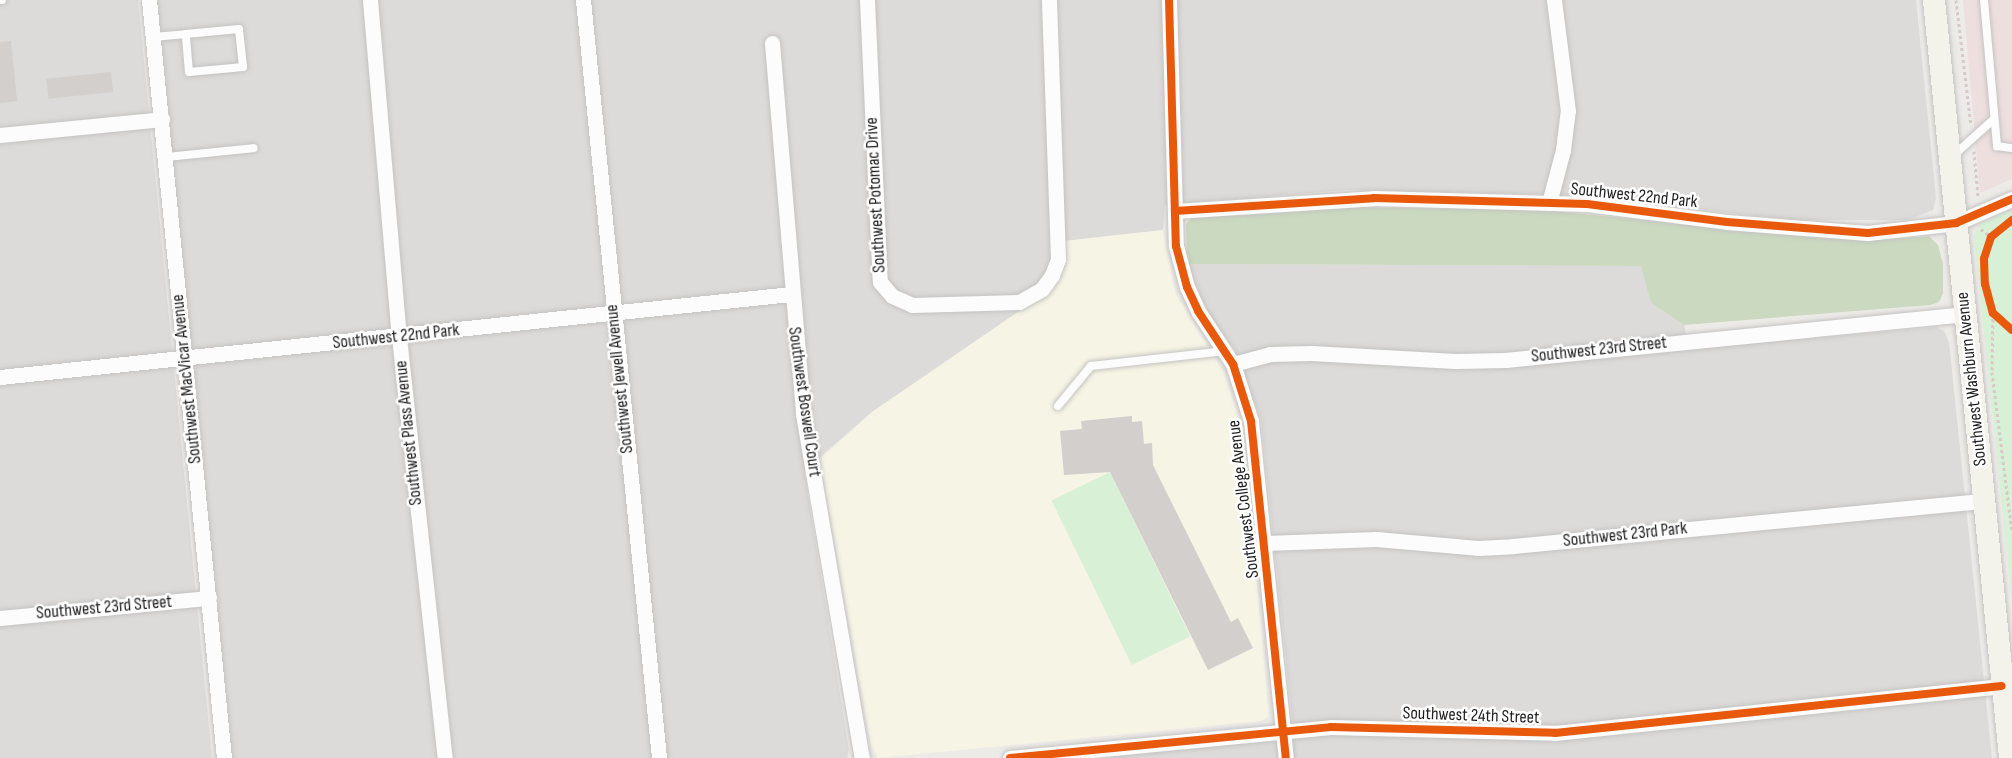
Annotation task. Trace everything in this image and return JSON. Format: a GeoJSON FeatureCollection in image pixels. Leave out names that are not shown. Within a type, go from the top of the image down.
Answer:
{"type":"FeatureCollection","features":[{"type":"Feature","properties":{"kind":"main road","name":"Southwest Washburn Avenue"},"geometry":{"type":"LineString","coordinates":[[1934,0],[2010,758]]}},
{"type":"Feature","properties":{"kind":"street","name":"Southwest MacVicar Avenue"},"geometry":{"type":"LineString","coordinates":[[150,0],[224,758]]}},
{"type":"Feature","properties":{"kind":"street","name":"Southwest Plass Avenue"},"geometry":{"type":"LineString","coordinates":[[370,0],[399,337],[445,758]]}},
{"type":"Feature","properties":{"kind":"street","name":"Southwest Jewell Avenue"},"geometry":{"type":"LineString","coordinates":[[583,0],[659,758]]}},
{"type":"Feature","properties":{"kind":"street","name":"Southwest Potomac Drive"},"geometry":{"type":"LineString","coordinates":[[867,0],[880,282],[892,297],[912,305],[1019,302],[1035,294],[1052,275],[1058,260],[1049,0]]}},
{"type":"Feature","properties":{"kind":"street","name":"Southwest College Avenue"},"geometry":{"type":"LineString","coordinates":[[1168,0],[1176,246],[1187,287],[1198,311],[1229,357],[1251,421],[1286,758]]}},
{"type":"Feature","properties":{"kind":"street"},"geometry":{"type":"LineString","coordinates":[[1549,203],[1563,150],[1568,111],[1554,0]]}},
{"type":"Feature","properties":{"kind":"street","name":"Southwest Boswell Court"},"geometry":{"type":"LineString","coordinates":[[772,43],[791,294],[803,414],[862,758]]}},
{"type":"Feature","properties":{"kind":"street"},"geometry":{"type":"LineString","coordinates":[[0,135],[162,119]]}},
{"type":"Feature","properties":{"kind":"street","name":"Southwest 22nd Park"},"geometry":{"type":"LineString","coordinates":[[1175,211],[1374,198],[1549,203],[1868,233],[1956,223],[2012,199]]}},
{"type":"Feature","properties":{"kind":"street","name":"Southwest 22nd Park"},"geometry":{"type":"LineString","coordinates":[[0,377],[613,315],[791,294]]}},
{"type":"Feature","properties":{"kind":"street","name":"Southwest 23rd Street"},"geometry":{"type":"LineString","coordinates":[[1229,357],[1301,353],[1455,361],[1505,360],[1966,314]]}},
{"type":"Feature","properties":{"kind":"street","name":"Southwest 23rd Park"},"geometry":{"type":"LineString","coordinates":[[1265,543],[1366,539],[1478,548],[1513,546],[1984,501]]}},
{"type":"Feature","properties":{"kind":"street","name":"Southwest 23rd Street"},"geometry":{"type":"LineString","coordinates":[[0,618],[208,598]]}},
{"type":"Feature","properties":{"kind":"street","name":"Southwest 24th Street"},"geometry":{"type":"LineString","coordinates":[[1011,758],[1283,731],[1352,728],[1533,734],[2002,686]]}},
{"type":"Feature","properties":{"kind":"lane"},"geometry":{"type":"LineString","coordinates":[[1984,0],[1997,146],[2012,148]]}},
{"type":"Feature","properties":{"kind":"lane"},"geometry":{"type":"LineString","coordinates":[[153,37],[239,29],[243,67],[189,72],[186,34]]}},
{"type":"Feature","properties":{"kind":"lane"},"geometry":{"type":"LineString","coordinates":[[1950,160],[1994,119]]}},
{"type":"Feature","properties":{"kind":"lane"},"geometry":{"type":"LineString","coordinates":[[166,157],[254,148]]}},
{"type":"Feature","properties":{"kind":"lane"},"geometry":{"type":"LineString","coordinates":[[1058,406],[1091,366],[1229,357]]}},
{"type":"Feature","properties":{"kind":"path"},"geometry":{"type":"LineString","coordinates":[[1956,0],[1971,130]]}},
{"type":"Feature","properties":{"kind":"path"},"geometry":{"type":"LineString","coordinates":[[1973,141],[1978,197]]}},
{"type":"Feature","properties":{"kind":"path"},"geometry":{"type":"LineString","coordinates":[[1981,223],[1981,229],[1994,234],[1988,248]]}},
{"type":"Feature","properties":{"kind":"path"},"geometry":{"type":"LineString","coordinates":[[1990,303],[1993,313],[1992,372],[2012,532]]}},
{"type":"Feature","properties":{"kind":"path"},"geometry":{"type":"LineString","coordinates":[[1993,313],[2006,327]]}},
{"type":"Feature","properties":{"kind":"shaded area"},"geometry":{"type":"Polygon","coordinates":[[[0,0],[138,0],[212,758],[0,758],[0,0]]]}},
{"type":"Feature","properties":{"kind":"shaded area"},"geometry":{"type":"Polygon","coordinates":[[[156,0],[1916,0],[1936,198],[1933,210],[1908,220],[1791,220],[1579,195],[1346,190],[1165,205],[1163,230],[1064,241],[1043,295],[872,412],[804,471],[849,750],[847,758],[231,758],[156,0]]]}},
{"type":"Feature","properties":{"kind":"shaded area"},"geometry":{"type":"Polygon","coordinates":[[[1963,0],[2012,0],[2012,179],[1980,193],[1963,0]]]}},
{"type":"Feature","properties":{"kind":"shaded area"},"geometry":{"type":"Polygon","coordinates":[[[1163,230],[1175,292],[1223,371],[1243,432],[1269,716],[1261,721],[878,758],[871,745],[820,459],[872,412],[1043,295],[1064,241],[1163,230]]]}},
{"type":"Feature","properties":{"kind":"shaded area"},"geometry":{"type":"Polygon","coordinates":[[[1188,264],[1642,266],[1651,303],[1684,325],[1689,349],[1936,327],[1944,331],[1949,342],[1992,758],[1089,758],[1294,736],[1261,419],[1234,349],[1206,310],[1188,264]]]}},
{"type":"Feature","properties":{"kind":"green space"},"geometry":{"type":"Polygon","coordinates":[[[1340,207],[1542,210],[1817,237],[1879,240],[1929,236],[1938,245],[1943,264],[1943,293],[1939,302],[1930,305],[1684,325],[1651,303],[1641,266],[1187,264],[1186,224],[1193,216],[1340,207]]]}},
{"type":"Feature","properties":{"kind":"green space"},"geometry":{"type":"Polygon","coordinates":[[[2012,210],[2012,603],[1974,235],[1981,223],[2012,210]]]}},
{"type":"Feature","properties":{"kind":"green space"},"geometry":{"type":"Polygon","coordinates":[[[1110,472],[1190,636],[1132,665],[1052,500],[1110,472]]]}},
{"type":"Feature","properties":{"kind":"building"},"geometry":{"type":"Polygon","coordinates":[[[11,41],[17,101],[0,103],[0,42],[11,41]]]}},
{"type":"Feature","properties":{"kind":"building"},"geometry":{"type":"Polygon","coordinates":[[[111,72],[113,92],[48,99],[46,79],[111,72]]]}},
{"type":"Feature","properties":{"kind":"building"},"geometry":{"type":"Polygon","coordinates":[[[1132,416],[1132,422],[1142,421],[1144,444],[1152,443],[1153,465],[1231,622],[1238,618],[1253,648],[1208,670],[1110,472],[1064,475],[1060,431],[1082,429],[1081,421],[1132,416]]]}},
{"type":"Feature","properties":{"kind":"cycle path"},"geometry":{"type":"LineString","coordinates":[[1169,0],[1176,246],[1187,287],[1198,311],[1233,364],[1251,421],[1286,758]]}},
{"type":"Feature","properties":{"kind":"cycle path"},"geometry":{"type":"LineString","coordinates":[[1175,211],[1374,198],[1587,204],[1727,222],[1868,233],[1956,223],[2012,199]]}},
{"type":"Feature","properties":{"kind":"cycle path"},"geometry":{"type":"LineString","coordinates":[[2012,220],[1991,237],[1984,259],[1985,284],[1993,313],[2012,330]]}},
{"type":"Feature","properties":{"kind":"cycle path"},"geometry":{"type":"LineString","coordinates":[[1010,758],[1331,727],[1555,733],[2002,686]]}}]}
